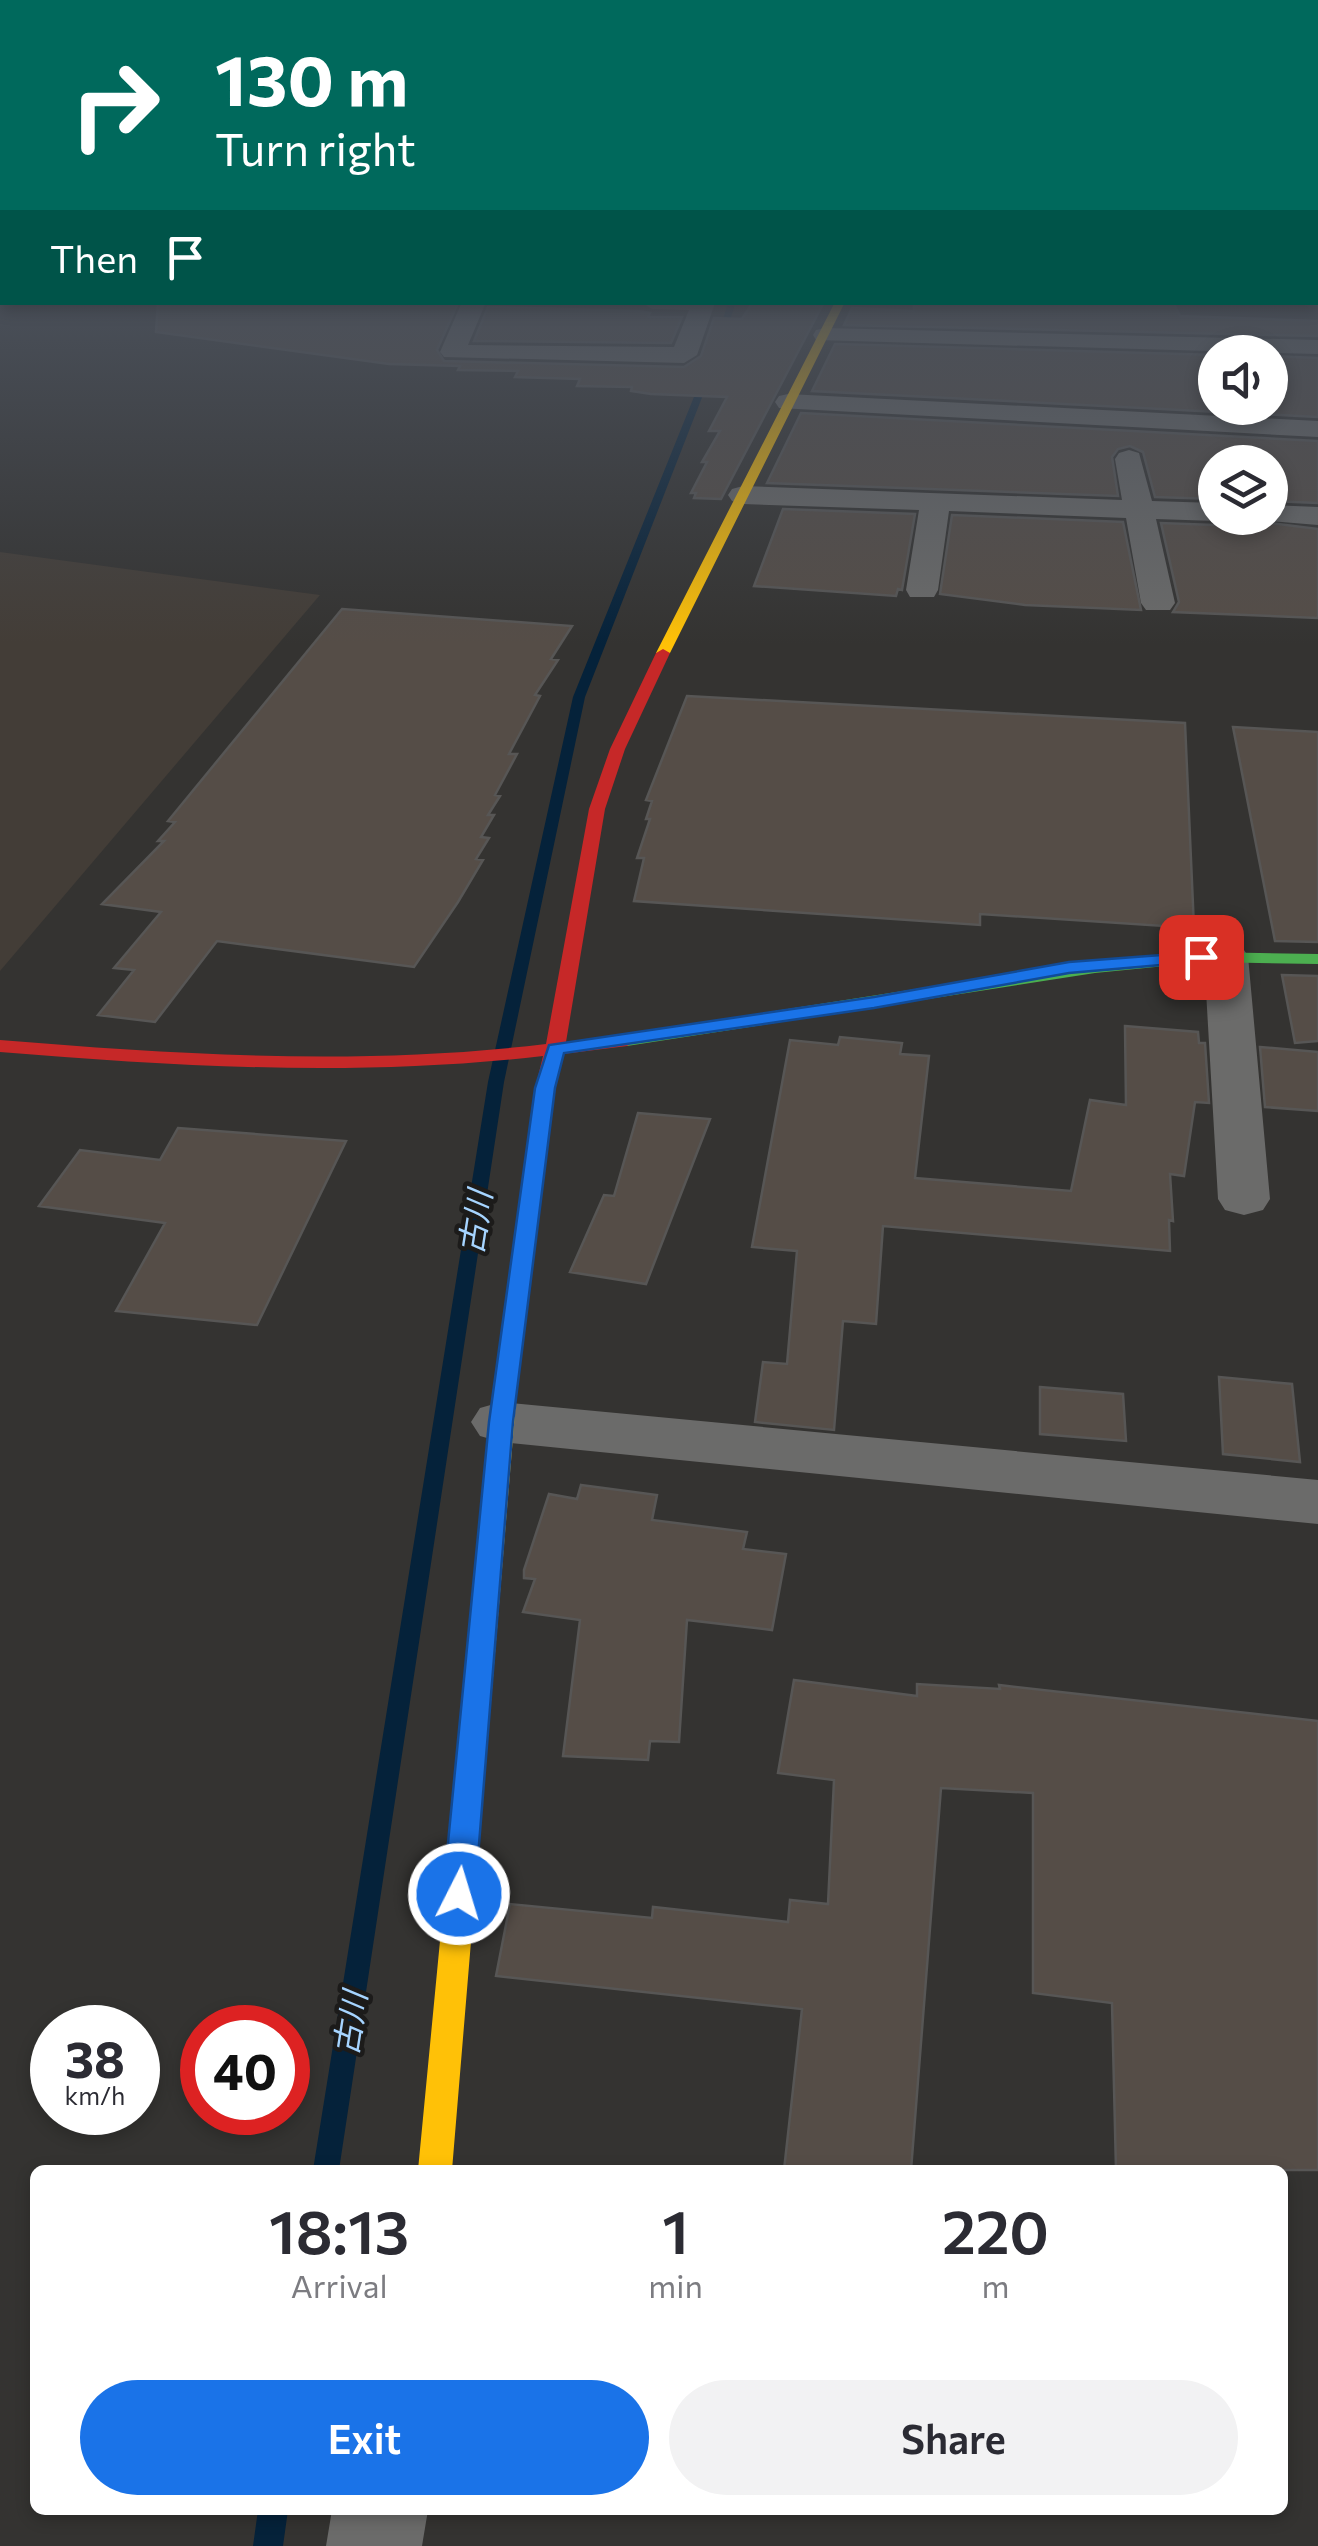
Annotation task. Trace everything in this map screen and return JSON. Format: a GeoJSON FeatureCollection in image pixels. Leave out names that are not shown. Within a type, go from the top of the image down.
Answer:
{"type":"FeatureCollection","features":[{"type":"Feature","properties":{"kind":"street"},"geometry":{"type":"LineString","coordinates":[[435,2165],[501,1422],[545,1088],[556,1049],[597,808],[638,703],[786,407]]}},
{"type":"Feature","properties":{"kind":"street"},"geometry":{"type":"LineString","coordinates":[[886,407],[1318,428]]}},
{"type":"Feature","properties":{"kind":"street"},"geometry":{"type":"LineString","coordinates":[[1129,460],[1158,603]]}},
{"type":"Feature","properties":{"kind":"street"},"geometry":{"type":"LineString","coordinates":[[743,495],[1198,511]]}},
{"type":"Feature","properties":{"kind":"street"},"geometry":{"type":"LineString","coordinates":[[922,590],[934,501]]}},
{"type":"Feature","properties":{"kind":"street"},"geometry":{"type":"LineString","coordinates":[[1288,515],[1318,516]]}},
{"type":"Feature","properties":{"kind":"street"},"geometry":{"type":"LineString","coordinates":[[0,1046],[315,1064],[413,1064],[556,1049],[874,1002],[1069,968],[1262,954],[1318,959]]}},
{"type":"Feature","properties":{"kind":"street"},"geometry":{"type":"LineString","coordinates":[[1226,956],[1244,1199]]}},
{"type":"Feature","properties":{"kind":"street"},"geometry":{"type":"LineString","coordinates":[[501,1422],[1318,1502]]}},
{"type":"Feature","properties":{"kind":"street"},"geometry":{"type":"LineString","coordinates":[[374,2546],[379,2515]]}},
{"type":"Feature","properties":{"kind":"shaded area"},"geometry":{"type":"Polygon","coordinates":[[[0,552],[320,595],[0,971],[0,552]]]}},
{"type":"Feature","properties":{"kind":"building"},"geometry":{"type":"Polygon","coordinates":[[[722,407],[769,407],[721,499],[694,498],[696,493],[691,493],[707,462],[702,462],[720,431],[709,431],[722,407]]]}},
{"type":"Feature","properties":{"kind":"building"},"geometry":{"type":"Polygon","coordinates":[[[1120,407],[1198,407],[1198,411],[1120,407]]]}},
{"type":"Feature","properties":{"kind":"building"},"geometry":{"type":"Polygon","coordinates":[[[1288,407],[1318,407],[1318,417],[1288,415],[1288,407]]]}},
{"type":"Feature","properties":{"kind":"building"},"geometry":{"type":"Polygon","coordinates":[[[801,413],[1318,441],[1318,503],[1288,502],[1288,445],[1198,445],[1198,498],[1155,497],[1143,452],[1130,446],[1118,449],[1112,457],[1118,496],[767,483],[801,413]]]}},
{"type":"Feature","properties":{"kind":"building"},"geometry":{"type":"Polygon","coordinates":[[[783,509],[915,514],[902,590],[898,589],[896,596],[754,586],[783,509]]]}},
{"type":"Feature","properties":{"kind":"building"},"geometry":{"type":"Polygon","coordinates":[[[952,515],[1123,522],[1141,610],[1025,605],[940,594],[952,515]]]}},
{"type":"Feature","properties":{"kind":"building"},"geometry":{"type":"Polygon","coordinates":[[[1161,523],[1198,524],[1198,535],[1288,535],[1288,525],[1318,529],[1318,618],[1173,612],[1179,602],[1161,523]]]}},
{"type":"Feature","properties":{"kind":"building"},"geometry":{"type":"Polygon","coordinates":[[[342,609],[572,626],[551,659],[558,660],[535,695],[540,696],[509,754],[517,754],[488,815],[494,815],[481,837],[489,838],[476,859],[483,860],[458,902],[414,967],[217,941],[155,1022],[98,1015],[134,970],[114,968],[161,912],[102,904],[164,841],[158,841],[175,822],[168,821],[342,609]]]}},
{"type":"Feature","properties":{"kind":"building"},"geometry":{"type":"Polygon","coordinates":[[[687,696],[1185,723],[1194,928],[980,914],[980,925],[634,901],[644,858],[637,858],[650,819],[646,819],[652,801],[646,800],[687,696]]]}},
{"type":"Feature","properties":{"kind":"building"},"geometry":{"type":"Polygon","coordinates":[[[1233,727],[1318,732],[1318,942],[1275,941],[1233,727]]]}},
{"type":"Feature","properties":{"kind":"building"},"geometry":{"type":"Polygon","coordinates":[[[1282,975],[1318,976],[1318,1041],[1295,1043],[1282,975]]]}},
{"type":"Feature","properties":{"kind":"building"},"geometry":{"type":"Polygon","coordinates":[[[1125,1026],[1198,1032],[1199,1043],[1205,1043],[1209,1103],[1195,1102],[1184,1176],[1170,1174],[1170,1251],[883,1226],[876,1324],[843,1321],[834,1430],[755,1422],[763,1362],[787,1364],[797,1251],[752,1247],[790,1040],[838,1045],[840,1037],[902,1043],[900,1054],[929,1056],[915,1178],[1071,1191],[1090,1100],[1126,1105],[1125,1026]]]}},
{"type":"Feature","properties":{"kind":"building"},"geometry":{"type":"Polygon","coordinates":[[[1260,1047],[1318,1052],[1318,1111],[1265,1107],[1260,1047]]]}},
{"type":"Feature","properties":{"kind":"building"},"geometry":{"type":"Polygon","coordinates":[[[638,1113],[710,1119],[646,1284],[570,1272],[604,1195],[614,1196],[638,1113]]]}},
{"type":"Feature","properties":{"kind":"building"},"geometry":{"type":"Polygon","coordinates":[[[178,1128],[346,1141],[257,1325],[116,1311],[165,1223],[39,1206],[80,1150],[160,1160],[178,1128]]]}},
{"type":"Feature","properties":{"kind":"building"},"geometry":{"type":"Polygon","coordinates":[[[1219,1377],[1292,1384],[1300,1462],[1223,1454],[1219,1377]]]}},
{"type":"Feature","properties":{"kind":"building"},"geometry":{"type":"Polygon","coordinates":[[[1040,1387],[1123,1394],[1126,1441],[1040,1434],[1040,1387]]]}},
{"type":"Feature","properties":{"kind":"building"},"geometry":{"type":"Polygon","coordinates":[[[581,1485],[657,1495],[652,1520],[747,1532],[743,1549],[786,1554],[772,1630],[687,1620],[679,1742],[650,1741],[648,1760],[563,1756],[580,1620],[523,1612],[535,1579],[524,1578],[524,1570],[549,1494],[577,1499],[581,1485]]]}},
{"type":"Feature","properties":{"kind":"building"},"geometry":{"type":"Polygon","coordinates":[[[794,1680],[917,1696],[917,1684],[1000,1689],[999,1685],[1318,1721],[1318,2170],[1288,2170],[1288,2165],[1116,2165],[1112,2003],[1033,1993],[1033,1793],[941,1788],[911,2165],[785,2165],[802,2009],[496,1976],[510,1904],[652,1918],[653,1907],[788,1922],[790,1900],[828,1904],[834,1780],[778,1773],[794,1680]]]}},
{"type":"Feature","properties":{"kind":"waterway","name":"古川"},"geometry":{"type":"LineString","coordinates":[[327,2165],[496,1082],[579,697],[694,407]]}},
{"type":"Feature","properties":{"kind":"waterway","name":"古川"},"geometry":{"type":"LineString","coordinates":[[268,2546],[272,2515]]}},
{"type":"Feature","properties":{"kind":"traffic: fast"},"geometry":{"type":"LineString","coordinates":[[627,1040],[1095,967],[1206,957],[1318,959]]}},
{"type":"Feature","properties":{"kind":"traffic: slow"},"geometry":{"type":"LineString","coordinates":[[663,653],[787,407]]}},
{"type":"Feature","properties":{"kind":"traffic: slow"},"geometry":{"type":"LineString","coordinates":[[435,2165],[505,1389]]}},
{"type":"Feature","properties":{"kind":"traffic: jam"},"geometry":{"type":"LineString","coordinates":[[505,1389],[545,1089],[589,844],[610,769],[663,653]]}},
{"type":"Feature","properties":{"kind":"traffic: jam"},"geometry":{"type":"LineString","coordinates":[[0,1046],[195,1060],[342,1064],[421,1062],[627,1040]]}},
{"type":"Feature","properties":{"kind":"route"},"geometry":{"type":"LineString","coordinates":[[459,1894],[501,1422],[545,1088],[556,1049],[874,1002],[1069,968],[1201,957]]}}]}
